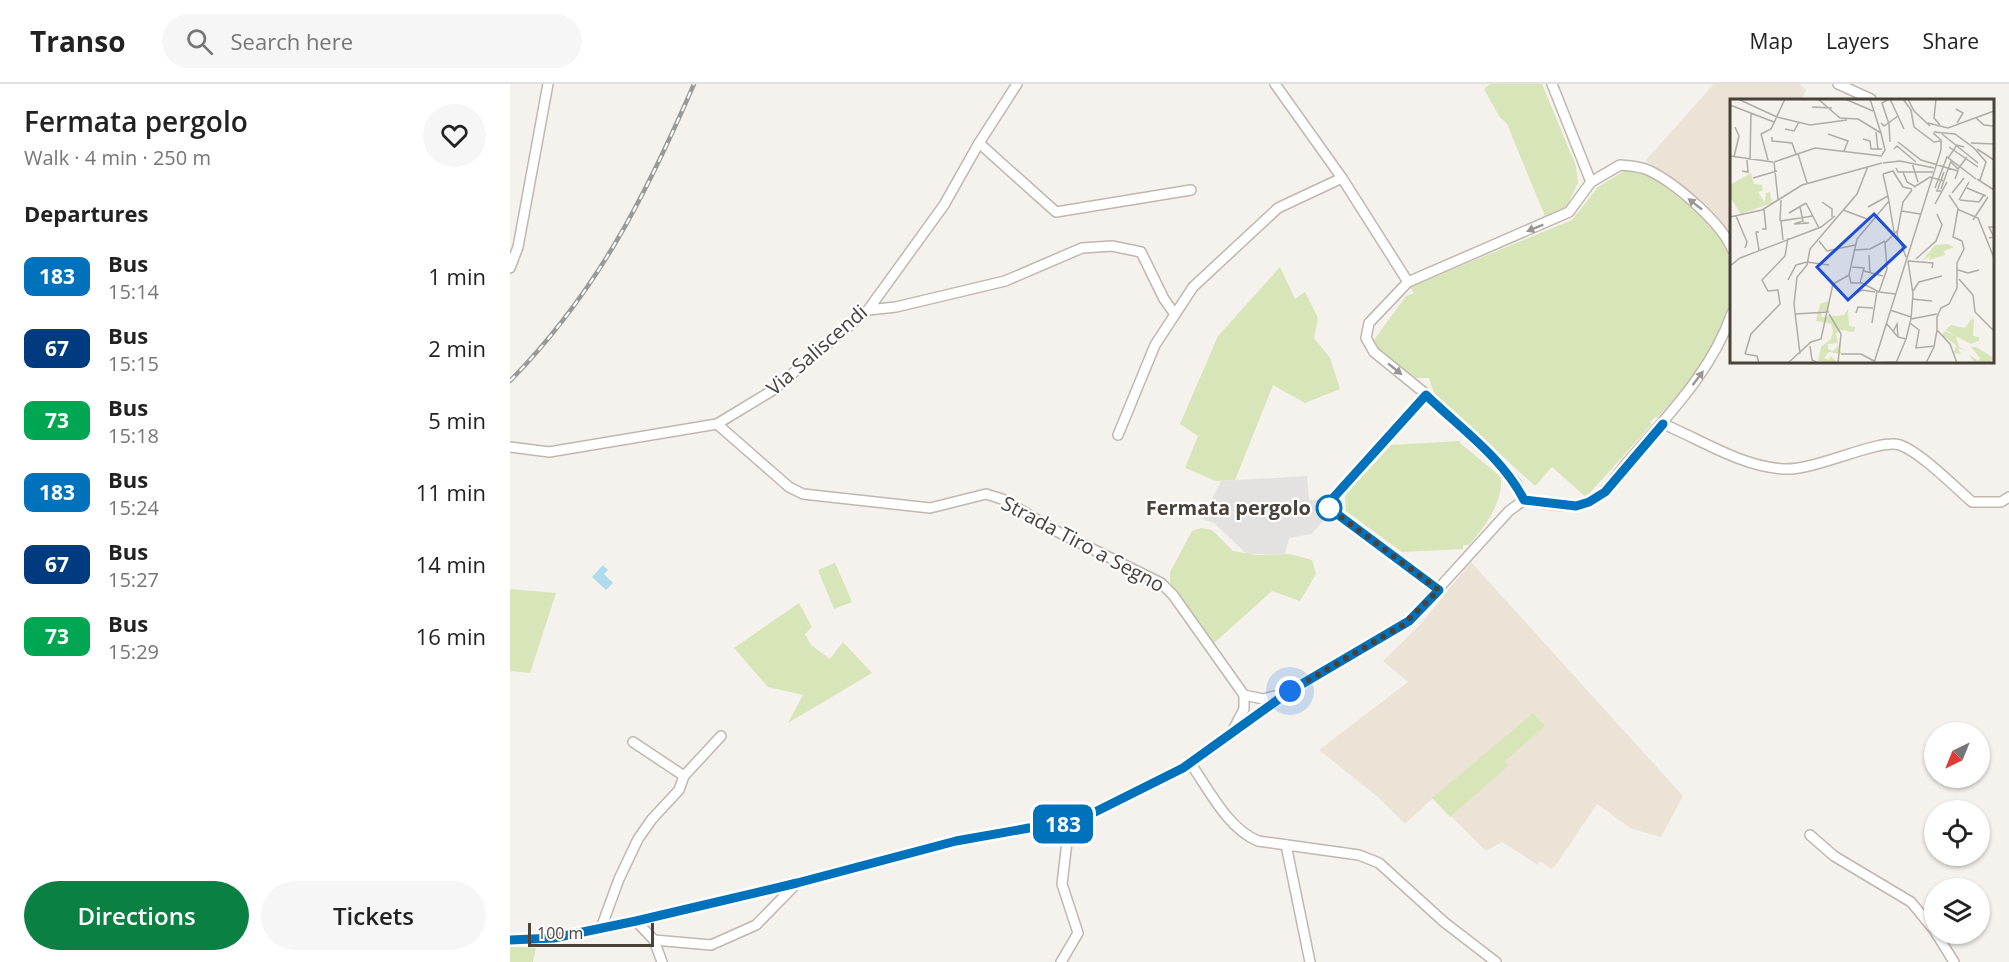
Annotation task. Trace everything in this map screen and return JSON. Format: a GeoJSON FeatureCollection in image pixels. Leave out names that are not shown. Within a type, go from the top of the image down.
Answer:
{"type":"FeatureCollection","features":[{"type":"Feature","properties":{"kind":"street"},"geometry":{"type":"LineString","coordinates":[[510,267],[518,247],[548,84]]}},
{"type":"Feature","properties":{"kind":"street","name":"Via Saliscendi"},"geometry":{"type":"LineString","coordinates":[[510,447],[549,452],[717,424],[773,390],[867,310],[944,205],[979,143],[1017,84]]}},
{"type":"Feature","properties":{"kind":"street"},"geometry":{"type":"LineString","coordinates":[[1275,84],[1342,178],[1407,282]]}},
{"type":"Feature","properties":{"kind":"street"},"geometry":{"type":"LineString","coordinates":[[1552,84],[1591,182]]}},
{"type":"Feature","properties":{"kind":"street"},"geometry":{"type":"LineString","coordinates":[[1838,84],[1871,99]]}},
{"type":"Feature","properties":{"kind":"street"},"geometry":{"type":"LineString","coordinates":[[979,143],[1056,212],[1191,190]]}},
{"type":"Feature","properties":{"kind":"street"},"geometry":{"type":"LineString","coordinates":[[1524,500],[1516,483],[1501,466],[1426,395],[1374,352],[1366,338],[1369,323],[1407,282],[1569,212],[1591,182],[1620,165],[1650,171],[1707,214],[1726,234],[1730,246]]}},
{"type":"Feature","properties":{"kind":"street"},"geometry":{"type":"LineString","coordinates":[[1118,435],[1155,345],[1193,287],[1278,208],[1342,178]]}},
{"type":"Feature","properties":{"kind":"street"},"geometry":{"type":"LineString","coordinates":[[867,310],[896,307],[1005,281],[1082,248],[1112,246],[1141,252],[1164,299],[1174,313]]}},
{"type":"Feature","properties":{"kind":"street"},"geometry":{"type":"LineString","coordinates":[[510,940],[554,938],[636,921],[797,883],[956,841],[1057,823],[1069,825],[1190,763],[1290,691],[1403,625],[1439,590],[1509,511],[1524,500],[1576,506],[1589,502],[1605,492],[1663,424],[1709,364],[1722,340],[1730,316]]}},
{"type":"Feature","properties":{"kind":"street"},"geometry":{"type":"LineString","coordinates":[[1426,395],[1334,497],[1329,508],[1439,590]]}},
{"type":"Feature","properties":{"kind":"street","name":"Strada Tiro a Segno"},"geometry":{"type":"LineString","coordinates":[[717,424],[789,487],[803,494],[858,498],[930,508],[986,494],[1022,509],[1058,532],[1168,589],[1244,695]]}},
{"type":"Feature","properties":{"kind":"street"},"geometry":{"type":"LineString","coordinates":[[1663,424],[1749,463],[1786,469],[1823,464],[1885,444],[1899,445],[1927,463],[1972,502],[2001,501],[2009,497]]}},
{"type":"Feature","properties":{"kind":"street"},"geometry":{"type":"LineString","coordinates":[[1229,737],[1242,715],[1244,695],[1263,699],[1290,691]]}},
{"type":"Feature","properties":{"kind":"street"},"geometry":{"type":"LineString","coordinates":[[601,928],[619,879],[638,839],[652,819],[679,790],[684,776],[722,736]]}},
{"type":"Feature","properties":{"kind":"street"},"geometry":{"type":"LineString","coordinates":[[633,742],[684,776]]}},
{"type":"Feature","properties":{"kind":"street"},"geometry":{"type":"LineString","coordinates":[[1190,763],[1242,832],[1258,841],[1359,855],[1379,863],[1444,922],[1496,962]]}},
{"type":"Feature","properties":{"kind":"street"},"geometry":{"type":"LineString","coordinates":[[1061,962],[1078,933],[1062,884],[1069,825]]}},
{"type":"Feature","properties":{"kind":"street"},"geometry":{"type":"LineString","coordinates":[[1810,835],[1834,856],[1911,902],[1924,918]]}},
{"type":"Feature","properties":{"kind":"street"},"geometry":{"type":"LineString","coordinates":[[1286,845],[1310,962]]}},
{"type":"Feature","properties":{"kind":"street"},"geometry":{"type":"LineString","coordinates":[[654,940],[711,945],[756,925],[797,883]]}},
{"type":"Feature","properties":{"kind":"street"},"geometry":{"type":"LineString","coordinates":[[636,921],[654,940],[662,962]]}},
{"type":"Feature","properties":{"kind":"street"},"geometry":{"type":"LineString","coordinates":[[1943,944],[1954,962]]}},
{"type":"Feature","properties":{"kind":"shaded area"},"geometry":{"type":"Polygon","coordinates":[[[1714,84],[1800,84],[1806,90],[1802,99],[1730,99],[1730,235],[1726,234],[1646,160],[1714,84]]]}},
{"type":"Feature","properties":{"kind":"shaded area"},"geometry":{"type":"Polygon","coordinates":[[[1307,476],[1309,500],[1325,500],[1329,513],[1312,534],[1289,538],[1285,554],[1247,554],[1214,523],[1202,519],[1221,481],[1307,476]]]}},
{"type":"Feature","properties":{"kind":"shaded area"},"geometry":{"type":"Polygon","coordinates":[[[1471,562],[1683,796],[1661,837],[1632,829],[1597,804],[1551,869],[1540,861],[1538,865],[1502,842],[1486,851],[1433,798],[1405,824],[1379,798],[1319,750],[1408,682],[1383,661],[1420,625],[1471,562]]]}},
{"type":"Feature","properties":{"kind":"green space"},"geometry":{"type":"Polygon","coordinates":[[[1490,84],[1542,84],[1576,166],[1578,183],[1566,207],[1545,216],[1507,124],[1499,116],[1484,89],[1490,84]]]}},
{"type":"Feature","properties":{"kind":"green space"},"geometry":{"type":"Polygon","coordinates":[[[1624,171],[1640,171],[1654,178],[1687,204],[1714,229],[1729,256],[1730,301],[1716,341],[1699,368],[1586,497],[1552,467],[1535,486],[1434,393],[1429,378],[1416,378],[1371,344],[1406,296],[1414,293],[1410,287],[1572,220],[1598,187],[1624,171]]]}},
{"type":"Feature","properties":{"kind":"green space"},"geometry":{"type":"Polygon","coordinates":[[[1280,267],[1295,299],[1305,292],[1318,318],[1314,338],[1330,358],[1340,389],[1305,403],[1273,385],[1235,480],[1216,481],[1185,468],[1198,436],[1180,424],[1218,336],[1280,267]]]}},
{"type":"Feature","properties":{"kind":"green space"},"geometry":{"type":"Polygon","coordinates":[[[1460,441],[1501,477],[1499,496],[1492,514],[1469,545],[1463,545],[1463,549],[1402,552],[1346,511],[1345,495],[1391,445],[1460,441]]]}},
{"type":"Feature","properties":{"kind":"green space"},"geometry":{"type":"Polygon","coordinates":[[[1201,528],[1212,530],[1233,551],[1256,555],[1290,554],[1312,560],[1316,574],[1300,601],[1272,591],[1213,644],[1170,583],[1170,572],[1192,531],[1201,528]]]}},
{"type":"Feature","properties":{"kind":"green space"},"geometry":{"type":"Polygon","coordinates":[[[835,563],[852,602],[834,609],[818,570],[835,563]]]}},
{"type":"Feature","properties":{"kind":"green space"},"geometry":{"type":"Polygon","coordinates":[[[510,589],[556,593],[530,673],[510,671],[510,589]]]}},
{"type":"Feature","properties":{"kind":"green space"},"geometry":{"type":"Polygon","coordinates":[[[799,603],[812,627],[805,634],[811,645],[830,659],[843,642],[872,673],[788,723],[803,695],[768,687],[734,648],[799,603]]]}},
{"type":"Feature","properties":{"kind":"green space"},"geometry":{"type":"Polygon","coordinates":[[[1533,713],[1545,726],[1505,761],[1508,766],[1450,817],[1432,798],[1533,713]]]}},
{"type":"Feature","properties":{"kind":"green space"},"geometry":{"type":"Polygon","coordinates":[[[510,946],[536,948],[533,962],[510,962],[510,946]]]}},
{"type":"Feature","properties":{"kind":"water"},"geometry":{"type":"Polygon","coordinates":[[[603,565],[608,570],[604,574],[613,583],[606,590],[592,577],[603,565]]]}},
{"type":"Feature","properties":{"kind":"railway"},"geometry":{"type":"LineString","coordinates":[[510,381],[569,313],[594,278],[657,166],[694,84]]}},
{"type":"Feature","properties":{"kind":"bus line","name":"183"},"geometry":{"type":"LineString","coordinates":[[510,940],[554,938],[636,921],[797,883],[880,859],[956,841],[1057,823],[1069,825],[1126,794],[1183,768],[1290,691],[1409,621],[1439,590],[1329,508],[1334,497],[1426,395],[1501,466],[1516,483],[1524,500],[1549,504],[1576,506],[1589,502],[1605,492],[1627,463],[1663,424]]}},
{"type":"Feature","properties":{"kind":"place","name":"Fermata pergolo"},"geometry":{"type":"Point","coordinates":[1329,508]}},
{"type":"Feature","properties":{"kind":"route"},"geometry":{"type":"LineString","coordinates":[[1290,691],[1409,621],[1439,590],[1329,508]]}}]}
